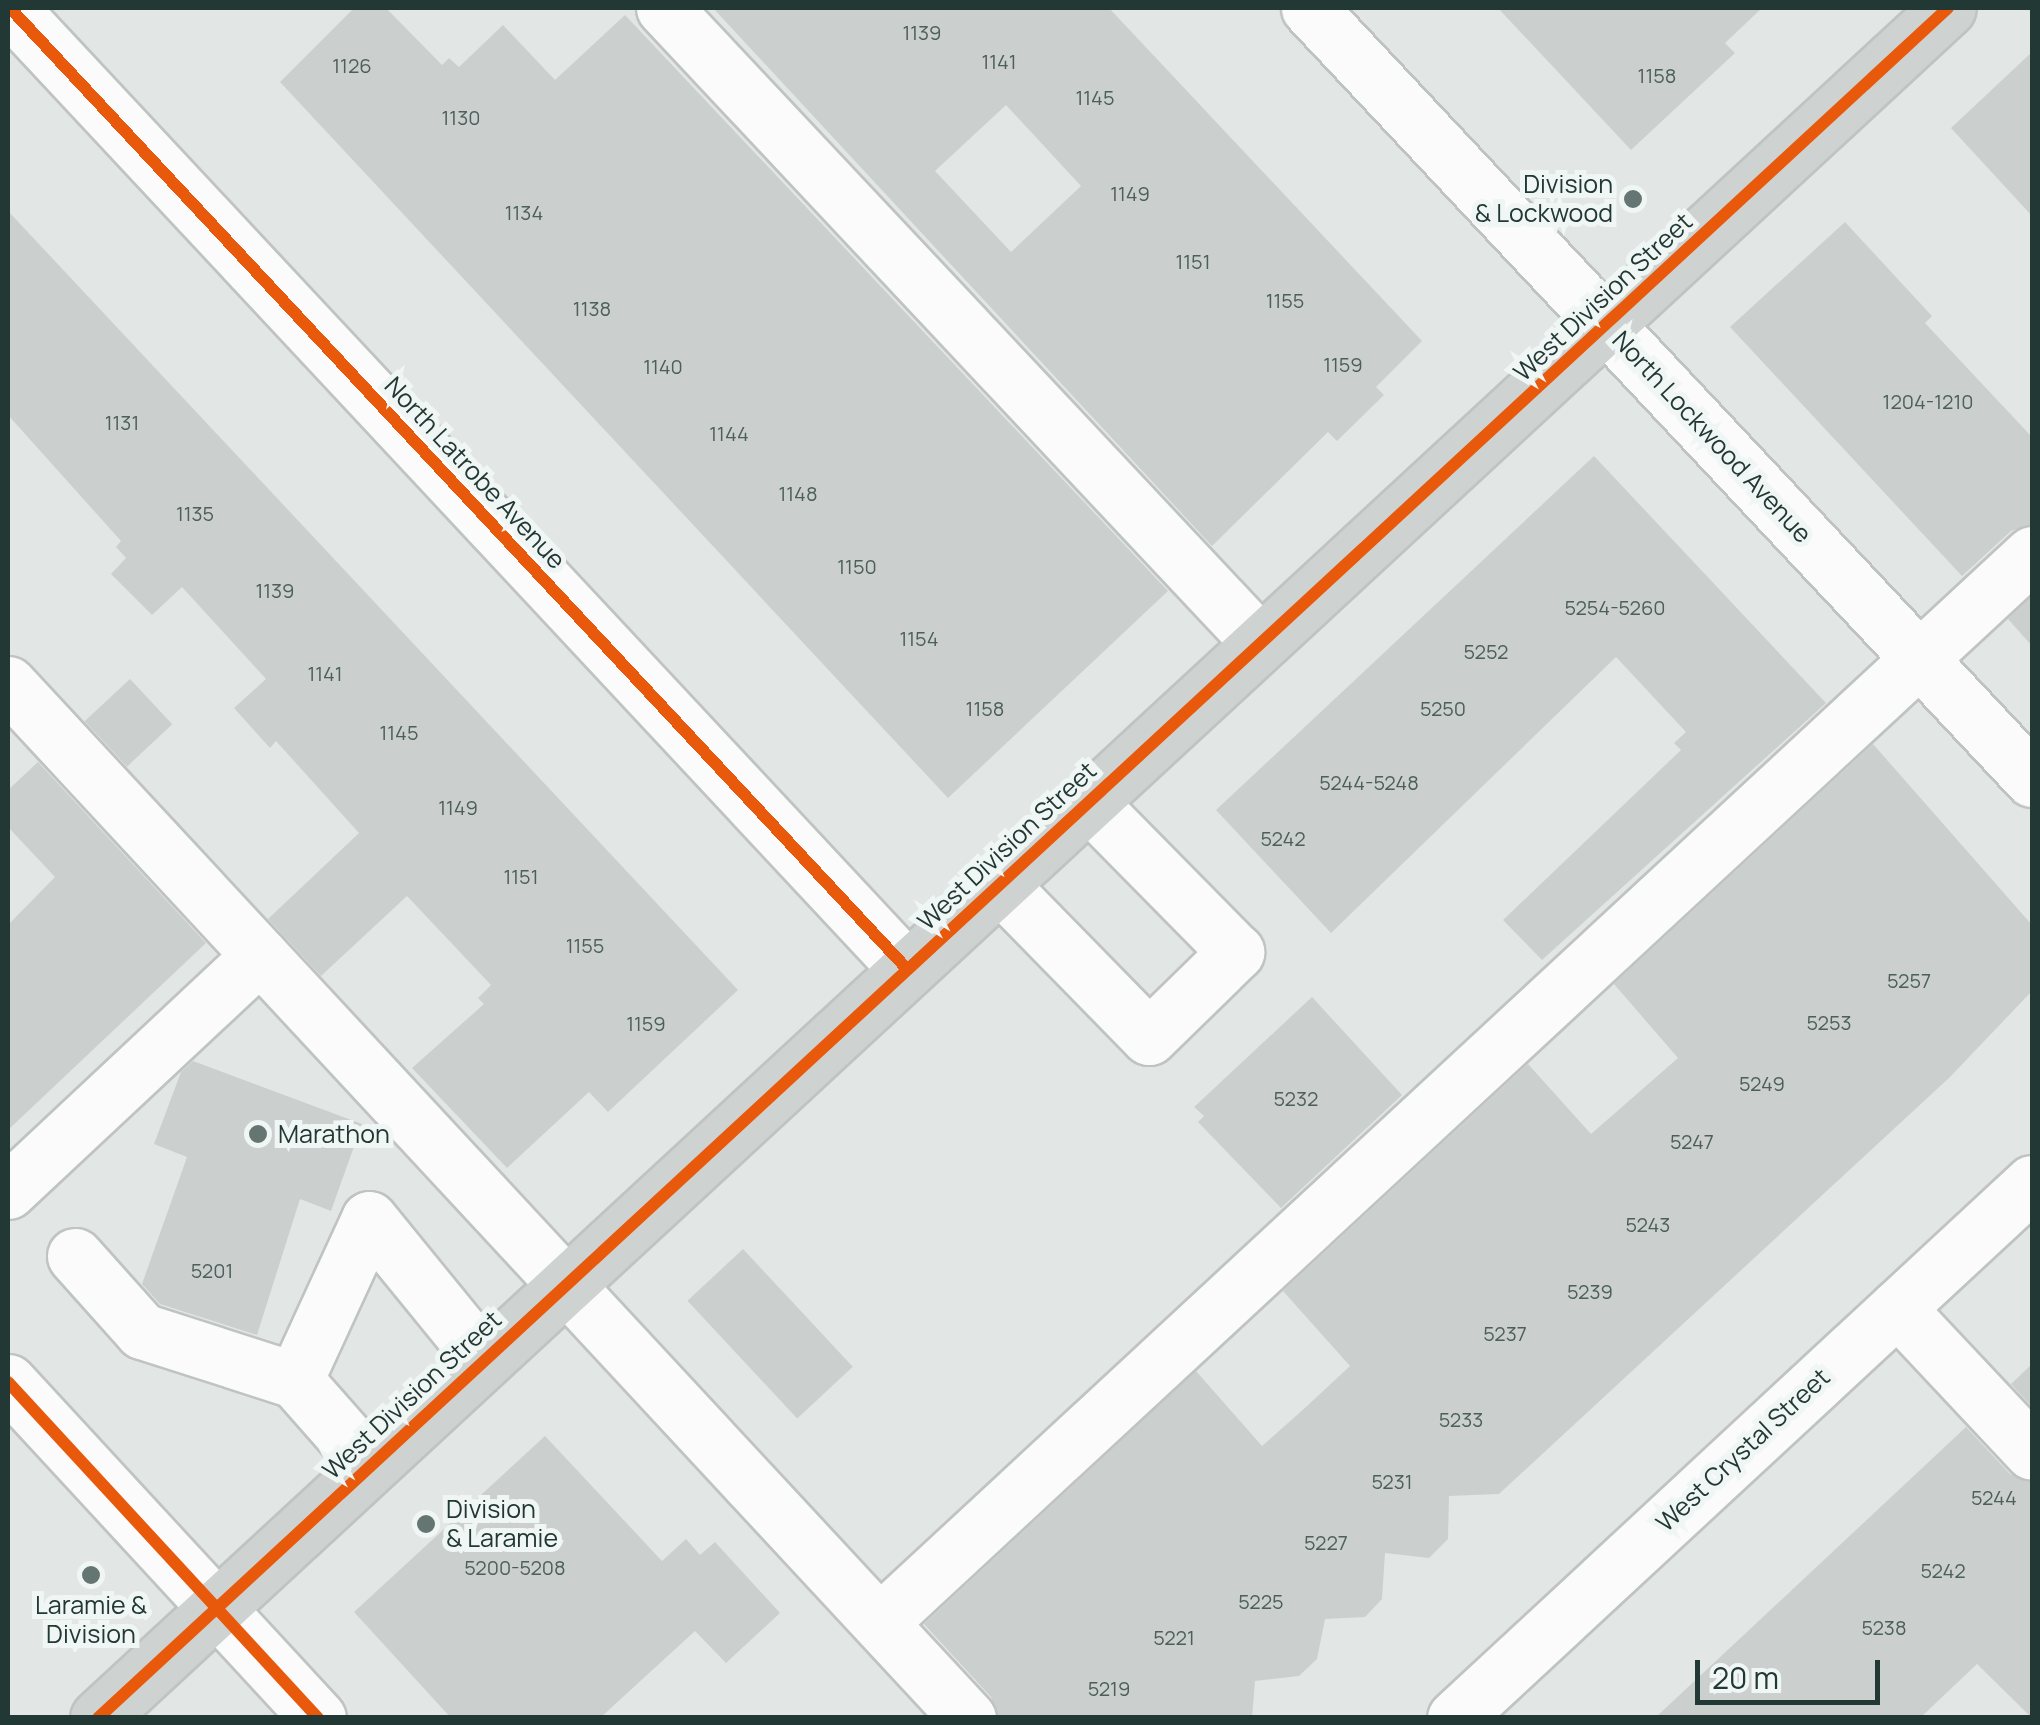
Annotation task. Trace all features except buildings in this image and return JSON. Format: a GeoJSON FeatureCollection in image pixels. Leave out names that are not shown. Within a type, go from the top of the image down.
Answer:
{"type":"FeatureCollection","features":[{"type":"Feature","properties":{"kind":"main road","name":"West Division Street"},"geometry":{"type":"LineString","coordinates":[[98,1718],[483,1358],[1948,8]]}},
{"type":"Feature","properties":{"kind":"street","name":"North Latrobe Avenue"},"geometry":{"type":"LineString","coordinates":[[10,8],[907,969]]}},
{"type":"Feature","properties":{"kind":"street"},"geometry":{"type":"LineString","coordinates":[[664,8],[1260,643]]}},
{"type":"Feature","properties":{"kind":"street","name":"North Lockwood Avenue"},"geometry":{"type":"LineString","coordinates":[[1309,8],[2032,779]]}},
{"type":"Feature","properties":{"kind":"street"},"geometry":{"type":"LineString","coordinates":[[880,1622],[2032,554]]}},
{"type":"Feature","properties":{"kind":"street"},"geometry":{"type":"LineString","coordinates":[[8,684],[968,1718]]}},
{"type":"Feature","properties":{"kind":"street"},"geometry":{"type":"LineString","coordinates":[[999,884],[1149,1037],[1236,952],[1088,802]]}},
{"type":"Feature","properties":{"kind":"street"},"geometry":{"type":"LineString","coordinates":[[8,1191],[260,956]]}},
{"type":"Feature","properties":{"kind":"street","name":"West Crystal Street"},"geometry":{"type":"LineString","coordinates":[[1455,1718],[2032,1184]]}},
{"type":"Feature","properties":{"kind":"street"},"geometry":{"type":"LineString","coordinates":[[294,1380],[369,1219],[483,1358]]}},
{"type":"Feature","properties":{"kind":"street"},"geometry":{"type":"LineString","coordinates":[[74,1256],[142,1331],[294,1380],[369,1464]]}},
{"type":"Feature","properties":{"kind":"street"},"geometry":{"type":"LineString","coordinates":[[1897,1308],[2032,1452]]}},
{"type":"Feature","properties":{"kind":"street"},"geometry":{"type":"LineString","coordinates":[[8,1382],[318,1718]]}},
{"type":"Feature","properties":{"kind":"cycle path"},"geometry":{"type":"LineString","coordinates":[[10,8],[907,969]]}},
{"type":"Feature","properties":{"kind":"cycle path"},"geometry":{"type":"LineString","coordinates":[[98,1718],[1948,8]]}},
{"type":"Feature","properties":{"kind":"cycle path"},"geometry":{"type":"LineString","coordinates":[[8,1382],[318,1718]]}},
{"type":"Feature","properties":{"kind":"place","name":"Division & Lockwood"},"geometry":{"type":"Point","coordinates":[1633,199]}},
{"type":"Feature","properties":{"kind":"place","name":"Marathon"},"geometry":{"type":"Point","coordinates":[258,1134]}},
{"type":"Feature","properties":{"kind":"place","name":"Division & Laramie"},"geometry":{"type":"Point","coordinates":[426,1524]}},
{"type":"Feature","properties":{"kind":"place","name":"Laramie & Division"},"geometry":{"type":"Point","coordinates":[91,1575]}}]}
